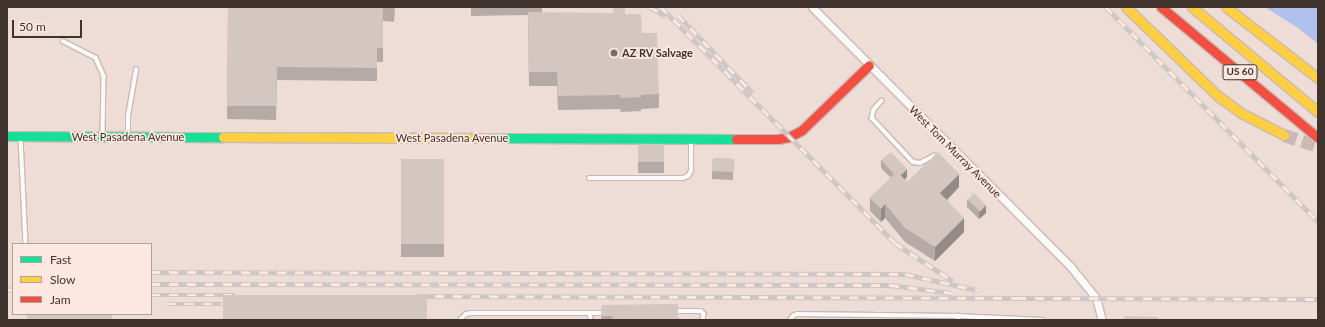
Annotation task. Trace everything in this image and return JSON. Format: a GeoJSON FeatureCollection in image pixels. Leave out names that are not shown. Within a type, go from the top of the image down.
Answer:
{"type":"FeatureCollection","features":[{"type":"Feature","properties":{"kind":"main road"},"geometry":{"type":"LineString","coordinates":[[1126,7],[1218,96],[1241,113],[1284,135]]}},
{"type":"Feature","properties":{"kind":"main road","name":"US 60"},"geometry":{"type":"LineString","coordinates":[[1161,7],[1318,138]]}},
{"type":"Feature","properties":{"kind":"main road","name":"US 60"},"geometry":{"type":"LineString","coordinates":[[1192,7],[1318,112]]}},
{"type":"Feature","properties":{"kind":"main road"},"geometry":{"type":"LineString","coordinates":[[1226,7],[1318,78]]}},
{"type":"Feature","properties":{"kind":"main road","name":"West Pasadena Avenue"},"geometry":{"type":"LineString","coordinates":[[7,136],[768,139],[789,137],[802,130],[869,65]]}},
{"type":"Feature","properties":{"kind":"street","name":"West Tom Murray Avenue"},"geometry":{"type":"LineString","coordinates":[[812,7],[1070,266],[1096,298],[1102,320]]}},
{"type":"Feature","properties":{"kind":"lane"},"geometry":{"type":"LineString","coordinates":[[64,41],[96,58],[104,76],[103,137]]}},
{"type":"Feature","properties":{"kind":"lane"},"geometry":{"type":"LineString","coordinates":[[128,137],[128,116],[136,70]]}},
{"type":"Feature","properties":{"kind":"lane"},"geometry":{"type":"LineString","coordinates":[[882,101],[874,110],[872,118],[913,162],[920,163],[934,156]]}},
{"type":"Feature","properties":{"kind":"lane"},"geometry":{"type":"LineString","coordinates":[[21,136],[26,243]]}},
{"type":"Feature","properties":{"kind":"lane"},"geometry":{"type":"LineString","coordinates":[[589,178],[683,178],[688,176],[691,170],[690,139]]}},
{"type":"Feature","properties":{"kind":"lane"},"geometry":{"type":"LineString","coordinates":[[666,311],[701,311],[704,314],[704,320]]}},
{"type":"Feature","properties":{"kind":"lane"},"geometry":{"type":"LineString","coordinates":[[460,320],[466,314],[470,313],[613,312]]}},
{"type":"Feature","properties":{"kind":"lane"},"geometry":{"type":"LineString","coordinates":[[590,313],[590,320]]}},
{"type":"Feature","properties":{"kind":"lane"},"geometry":{"type":"LineString","coordinates":[[790,320],[797,314],[1043,320]]}},
{"type":"Feature","properties":{"kind":"water"},"geometry":{"type":"Polygon","coordinates":[[[1265,7],[1318,7],[1318,44],[1298,28],[1265,7]]]}},
{"type":"Feature","properties":{"kind":"building"},"geometry":{"type":"Polygon","coordinates":[[[228,7],[394,8],[383,8],[383,48],[377,48],[377,68],[277,67],[276,106],[227,106],[228,7]]]}},
{"type":"Feature","properties":{"kind":"building"},"geometry":{"type":"Polygon","coordinates":[[[613,7],[625,7],[625,14],[641,14],[642,33],[657,33],[659,94],[621,98],[620,95],[558,96],[557,72],[529,72],[528,12],[613,13],[613,7]]]}},
{"type":"Feature","properties":{"kind":"building"},"geometry":{"type":"Polygon","coordinates":[[[638,144],[664,144],[664,162],[638,162],[638,144]]]}},
{"type":"Feature","properties":{"kind":"building"},"geometry":{"type":"Polygon","coordinates":[[[891,152],[907,169],[901,175],[897,171],[894,174],[881,160],[891,152]]]}},
{"type":"Feature","properties":{"kind":"building"},"geometry":{"type":"Polygon","coordinates":[[[938,152],[959,174],[940,193],[964,218],[935,247],[905,228],[885,204],[881,209],[870,198],[897,171],[907,182],[938,152]]]}},
{"type":"Feature","properties":{"kind":"building"},"geometry":{"type":"Polygon","coordinates":[[[713,158],[734,159],[733,172],[712,171],[713,158]]]}},
{"type":"Feature","properties":{"kind":"building"},"geometry":{"type":"Polygon","coordinates":[[[401,159],[444,159],[444,244],[401,244],[401,159]]]}},
{"type":"Feature","properties":{"kind":"building"},"geometry":{"type":"Polygon","coordinates":[[[974,193],[986,205],[980,211],[968,199],[974,193]]]}},
{"type":"Feature","properties":{"kind":"building"},"geometry":{"type":"Polygon","coordinates":[[[223,295],[427,295],[427,320],[223,320],[223,295]]]}},
{"type":"Feature","properties":{"kind":"building"},"geometry":{"type":"Polygon","coordinates":[[[678,304],[678,318],[681,318],[681,320],[614,320],[611,319],[614,316],[601,316],[602,305],[678,304]]]}},
{"type":"Feature","properties":{"kind":"building"},"geometry":{"type":"Polygon","coordinates":[[[27,315],[112,315],[112,320],[27,320],[27,315]]]}},
{"type":"Feature","properties":{"kind":"building"},"geometry":{"type":"Polygon","coordinates":[[[1124,316],[1158,317],[1158,320],[1124,320],[1124,316]]]}},
{"type":"Feature","properties":{"kind":"tunnel"},"geometry":{"type":"LineString","coordinates":[[1284,135],[1318,146]]}},
{"type":"Feature","properties":{"kind":"railway"},"geometry":{"type":"LineString","coordinates":[[650,7],[666,16]]}},
{"type":"Feature","properties":{"kind":"railway"},"geometry":{"type":"LineString","coordinates":[[661,7],[895,243],[953,281]]}},
{"type":"Feature","properties":{"kind":"railway"},"geometry":{"type":"LineString","coordinates":[[1106,7],[1318,221]]}},
{"type":"Feature","properties":{"kind":"railway"},"geometry":{"type":"LineString","coordinates":[[678,15],[753,93]]}},
{"type":"Feature","properties":{"kind":"railway"},"geometry":{"type":"LineString","coordinates":[[152,272],[905,274],[977,290]]}},
{"type":"Feature","properties":{"kind":"railway"},"geometry":{"type":"LineString","coordinates":[[152,284],[890,285],[951,293]]}},
{"type":"Feature","properties":{"kind":"railway"},"geometry":{"type":"LineString","coordinates":[[7,289],[12,290]]}},
{"type":"Feature","properties":{"kind":"railway"},"geometry":{"type":"LineString","coordinates":[[152,295],[235,295]]}},
{"type":"Feature","properties":{"kind":"railway"},"geometry":{"type":"LineString","coordinates":[[417,296],[1021,298]]}},
{"type":"Feature","properties":{"kind":"railway"},"geometry":{"type":"LineString","coordinates":[[1017,298],[1318,299]]}},
{"type":"Feature","properties":{"kind":"railway"},"geometry":{"type":"LineString","coordinates":[[167,304],[233,304]]}},
{"type":"Feature","properties":{"kind":"traffic: fast"},"geometry":{"type":"LineString","coordinates":[[7,136],[223,137]]}},
{"type":"Feature","properties":{"kind":"traffic: fast"},"geometry":{"type":"LineString","coordinates":[[485,138],[736,139]]}},
{"type":"Feature","properties":{"kind":"traffic: slow"},"geometry":{"type":"LineString","coordinates":[[1126,7],[1218,96],[1241,113],[1284,135]]}},
{"type":"Feature","properties":{"kind":"traffic: slow"},"geometry":{"type":"LineString","coordinates":[[1192,7],[1318,112]]}},
{"type":"Feature","properties":{"kind":"traffic: slow"},"geometry":{"type":"LineString","coordinates":[[1226,7],[1318,78]]}},
{"type":"Feature","properties":{"kind":"traffic: slow"},"geometry":{"type":"LineString","coordinates":[[223,137],[485,138]]}},
{"type":"Feature","properties":{"kind":"traffic: jam"},"geometry":{"type":"LineString","coordinates":[[1161,7],[1318,138]]}},
{"type":"Feature","properties":{"kind":"traffic: jam"},"geometry":{"type":"LineString","coordinates":[[736,139],[778,139],[789,137],[802,130],[869,65]]}},
{"type":"Feature","properties":{"kind":"place","name":"AZ RV Salvage"},"geometry":{"type":"Point","coordinates":[614,53]}}]}
